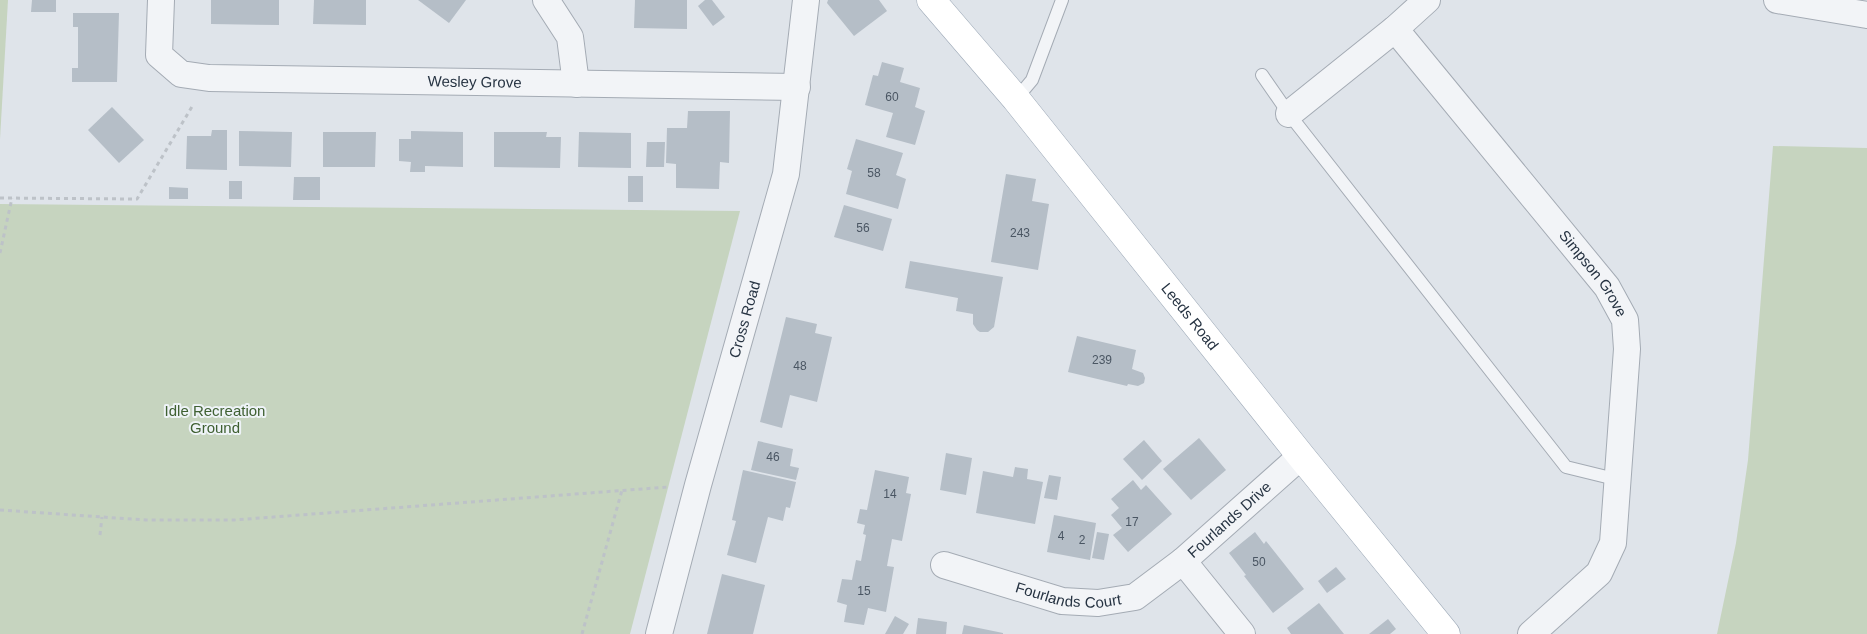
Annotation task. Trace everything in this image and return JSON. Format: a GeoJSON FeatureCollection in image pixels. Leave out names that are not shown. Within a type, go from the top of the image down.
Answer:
{"type":"FeatureCollection","features":[{"type":"Feature","properties":{"kind":"main road","name":"Leeds Road"},"geometry":{"type":"LineString","coordinates":[[931,0],[1016,99],[1301,456],[1446,634]]}},
{"type":"Feature","properties":{"kind":"street","name":"Wesley Grove"},"geometry":{"type":"LineString","coordinates":[[160,0],[159,55],[181,74],[209,78],[797,87]]}},
{"type":"Feature","properties":{"kind":"street"},"geometry":{"type":"LineString","coordinates":[[546,0],[570,37],[576,84]]}},
{"type":"Feature","properties":{"kind":"street","name":"Cross Road"},"geometry":{"type":"LineString","coordinates":[[658,634],[786,174],[806,0]]}},
{"type":"Feature","properties":{"kind":"street"},"geometry":{"type":"LineString","coordinates":[[1289,114],[1394,30],[1427,0]]}},
{"type":"Feature","properties":{"kind":"street"},"geometry":{"type":"LineString","coordinates":[[1777,0],[1867,15]]}},
{"type":"Feature","properties":{"kind":"street","name":"Simpson Grove"},"geometry":{"type":"LineString","coordinates":[[1394,30],[1607,287],[1624,320],[1627,349],[1613,543],[1599,573],[1531,634]]}},
{"type":"Feature","properties":{"kind":"street","name":"Fourlands Drive"},"geometry":{"type":"LineString","coordinates":[[1242,634],[1183,561],[1301,456]]}},
{"type":"Feature","properties":{"kind":"street","name":"Fourlands Court"},"geometry":{"type":"LineString","coordinates":[[944,565],[1062,602],[1098,603],[1135,597],[1183,561]]}},
{"type":"Feature","properties":{"kind":"lane"},"geometry":{"type":"LineString","coordinates":[[1016,99],[1032,80],[1062,0]]}},
{"type":"Feature","properties":{"kind":"lane"},"geometry":{"type":"LineString","coordinates":[[1262,75],[1289,114],[1566,467],[1619,480]]}},
{"type":"Feature","properties":{"kind":"path"},"geometry":{"type":"LineString","coordinates":[[0,198],[137,199],[209,78]]}},
{"type":"Feature","properties":{"kind":"path"},"geometry":{"type":"LineString","coordinates":[[0,253],[12,198]]}},
{"type":"Feature","properties":{"kind":"path"},"geometry":{"type":"LineString","coordinates":[[0,510],[146,520],[234,520],[698,485]]}},
{"type":"Feature","properties":{"kind":"path"},"geometry":{"type":"LineString","coordinates":[[582,634],[622,490]]}},
{"type":"Feature","properties":{"kind":"path"},"geometry":{"type":"LineString","coordinates":[[100,534],[102,517]]}},
{"type":"Feature","properties":{"kind":"green space"},"geometry":{"type":"Polygon","coordinates":[[[0,0],[8,0],[0,139],[0,0]]]}},
{"type":"Feature","properties":{"kind":"green space"},"geometry":{"type":"Polygon","coordinates":[[[1773,146],[1867,148],[1867,634],[1717,634],[1736,543],[1748,460],[1773,146]]]}},
{"type":"Feature","properties":{"kind":"green space","name":"Idle Recreation Ground"},"geometry":{"type":"Polygon","coordinates":[[[0,204],[740,211],[630,634],[0,634],[0,204]]]}},
{"type":"Feature","properties":{"kind":"building"},"geometry":{"type":"Polygon","coordinates":[[[32,0],[56,0],[56,12],[31,12],[32,0]]]}},
{"type":"Feature","properties":{"kind":"building"},"geometry":{"type":"Polygon","coordinates":[[[211,0],[279,0],[279,25],[211,24],[211,0]]]}},
{"type":"Feature","properties":{"kind":"building"},"geometry":{"type":"Polygon","coordinates":[[[314,0],[366,0],[366,25],[313,24],[314,0]]]}},
{"type":"Feature","properties":{"kind":"building"},"geometry":{"type":"Polygon","coordinates":[[[418,0],[466,0],[449,23],[418,0]]]}},
{"type":"Feature","properties":{"kind":"building"},"geometry":{"type":"Polygon","coordinates":[[[635,0],[687,0],[687,29],[634,28],[635,0]]]}},
{"type":"Feature","properties":{"kind":"building"},"geometry":{"type":"Polygon","coordinates":[[[705,0],[712,0],[725,17],[713,26],[698,6],[705,0]]]}},
{"type":"Feature","properties":{"kind":"building"},"geometry":{"type":"Polygon","coordinates":[[[828,0],[879,0],[887,11],[854,36],[827,3],[828,0]]]}},
{"type":"Feature","properties":{"kind":"building"},"geometry":{"type":"Polygon","coordinates":[[[73,13],[119,13],[117,82],[72,82],[72,68],[78,68],[78,27],[73,27],[73,13]]]}},
{"type":"Feature","properties":{"kind":"building"},"geometry":{"type":"Polygon","coordinates":[[[882,62],[904,68],[900,82],[920,88],[915,107],[925,111],[915,145],[886,137],[893,113],[865,105],[873,75],[878,76],[882,62]]]}},
{"type":"Feature","properties":{"kind":"building"},"geometry":{"type":"Polygon","coordinates":[[[112,107],[144,140],[119,163],[88,130],[112,107]]]}},
{"type":"Feature","properties":{"kind":"building"},"geometry":{"type":"Polygon","coordinates":[[[688,111],[730,111],[729,163],[720,162],[719,189],[676,188],[676,164],[666,163],[667,128],[687,128],[688,111]]]}},
{"type":"Feature","properties":{"kind":"building"},"geometry":{"type":"Polygon","coordinates":[[[212,130],[227,130],[227,170],[186,169],[187,136],[211,136],[212,130]]]}},
{"type":"Feature","properties":{"kind":"building"},"geometry":{"type":"Polygon","coordinates":[[[239,131],[292,132],[291,167],[239,166],[239,131]]]}},
{"type":"Feature","properties":{"kind":"building"},"geometry":{"type":"Polygon","coordinates":[[[411,131],[463,132],[463,167],[425,166],[425,172],[410,172],[411,162],[399,161],[399,139],[411,139],[411,131]]]}},
{"type":"Feature","properties":{"kind":"building"},"geometry":{"type":"Polygon","coordinates":[[[323,132],[376,132],[375,167],[323,167],[323,132]]]}},
{"type":"Feature","properties":{"kind":"building"},"geometry":{"type":"Polygon","coordinates":[[[494,132],[547,132],[546,137],[561,137],[560,168],[494,167],[494,132]]]}},
{"type":"Feature","properties":{"kind":"building"},"geometry":{"type":"Polygon","coordinates":[[[579,132],[631,133],[631,168],[578,167],[579,132]]]}},
{"type":"Feature","properties":{"kind":"building"},"geometry":{"type":"Polygon","coordinates":[[[856,139],[903,153],[896,175],[906,179],[898,209],[846,194],[852,171],[847,169],[856,139]]]}},
{"type":"Feature","properties":{"kind":"building"},"geometry":{"type":"Polygon","coordinates":[[[647,142],[665,142],[664,167],[646,167],[647,142]]]}},
{"type":"Feature","properties":{"kind":"building"},"geometry":{"type":"Polygon","coordinates":[[[1006,174],[1036,179],[1032,201],[1049,204],[1038,270],[991,262],[1006,174]]]}},
{"type":"Feature","properties":{"kind":"building"},"geometry":{"type":"Polygon","coordinates":[[[628,176],[643,176],[643,202],[628,202],[628,176]]]}},
{"type":"Feature","properties":{"kind":"building"},"geometry":{"type":"Polygon","coordinates":[[[294,177],[320,177],[320,200],[293,200],[294,177]]]}},
{"type":"Feature","properties":{"kind":"building"},"geometry":{"type":"Polygon","coordinates":[[[229,181],[242,181],[242,199],[229,199],[229,181]]]}},
{"type":"Feature","properties":{"kind":"building"},"geometry":{"type":"Polygon","coordinates":[[[169,187],[188,188],[188,199],[169,199],[169,187]]]}},
{"type":"Feature","properties":{"kind":"building"},"geometry":{"type":"Polygon","coordinates":[[[844,205],[892,219],[883,251],[834,237],[844,205]]]}},
{"type":"Feature","properties":{"kind":"building"},"geometry":{"type":"Polygon","coordinates":[[[910,261],[1003,277],[994,327],[988,332],[977,330],[973,324],[973,314],[956,311],[958,298],[905,288],[910,261]]]}},
{"type":"Feature","properties":{"kind":"building"},"geometry":{"type":"Polygon","coordinates":[[[786,317],[817,324],[815,333],[832,337],[817,402],[790,395],[782,428],[760,422],[786,317]]]}},
{"type":"Feature","properties":{"kind":"building"},"geometry":{"type":"Polygon","coordinates":[[[1077,336],[1136,350],[1132,369],[1143,373],[1144,383],[1138,386],[1128,384],[1127,386],[1068,372],[1077,336]]]}},
{"type":"Feature","properties":{"kind":"building"},"geometry":{"type":"Polygon","coordinates":[[[1199,438],[1226,470],[1191,500],[1163,469],[1199,438]]]}},
{"type":"Feature","properties":{"kind":"building"},"geometry":{"type":"Polygon","coordinates":[[[1144,440],[1162,461],[1142,480],[1123,459],[1144,440]]]}},
{"type":"Feature","properties":{"kind":"building"},"geometry":{"type":"Polygon","coordinates":[[[758,441],[793,449],[790,466],[799,468],[796,480],[751,470],[758,441]]]}},
{"type":"Feature","properties":{"kind":"building"},"geometry":{"type":"Polygon","coordinates":[[[946,453],[972,458],[966,495],[940,490],[946,453]]]}},
{"type":"Feature","properties":{"kind":"building"},"geometry":{"type":"Polygon","coordinates":[[[1015,467],[1028,469],[1027,479],[1043,482],[1035,524],[976,513],[983,471],[1013,477],[1015,467]]]}},
{"type":"Feature","properties":{"kind":"building"},"geometry":{"type":"Polygon","coordinates":[[[743,470],[796,482],[790,508],[786,507],[783,521],[768,517],[756,563],[727,555],[736,521],[732,520],[743,470]]]}},
{"type":"Feature","properties":{"kind":"building"},"geometry":{"type":"Polygon","coordinates":[[[875,470],[909,477],[906,493],[911,494],[902,541],[892,539],[887,566],[894,567],[886,612],[868,608],[864,625],[844,622],[847,605],[837,602],[842,579],[852,580],[856,560],[861,561],[866,535],[863,534],[865,525],[857,523],[860,509],[867,510],[875,470]]]}},
{"type":"Feature","properties":{"kind":"building"},"geometry":{"type":"Polygon","coordinates":[[[1049,475],[1061,477],[1057,500],[1044,498],[1049,475]]]}},
{"type":"Feature","properties":{"kind":"building"},"geometry":{"type":"Polygon","coordinates":[[[1133,480],[1141,490],[1146,485],[1172,514],[1128,552],[1113,535],[1122,528],[1111,515],[1119,508],[1111,499],[1133,480]]]}},
{"type":"Feature","properties":{"kind":"building"},"geometry":{"type":"Polygon","coordinates":[[[1054,515],[1096,523],[1090,560],[1047,552],[1054,515]]]}},
{"type":"Feature","properties":{"kind":"building"},"geometry":{"type":"Polygon","coordinates":[[[1097,532],[1109,534],[1104,560],[1092,558],[1097,532]]]}},
{"type":"Feature","properties":{"kind":"building"},"geometry":{"type":"Polygon","coordinates":[[[1255,532],[1264,544],[1266,541],[1304,589],[1273,613],[1244,576],[1246,575],[1229,553],[1255,532]]]}},
{"type":"Feature","properties":{"kind":"building"},"geometry":{"type":"Polygon","coordinates":[[[1336,567],[1346,579],[1327,593],[1318,581],[1336,567]]]}},
{"type":"Feature","properties":{"kind":"building"},"geometry":{"type":"Polygon","coordinates":[[[722,574],[765,585],[753,634],[707,634],[722,574]]]}},
{"type":"Feature","properties":{"kind":"building"},"geometry":{"type":"Polygon","coordinates":[[[1319,603],[1344,634],[1291,634],[1287,628],[1319,603]]]}},
{"type":"Feature","properties":{"kind":"building"},"geometry":{"type":"Polygon","coordinates":[[[895,616],[909,624],[903,634],[885,634],[895,616]]]}},
{"type":"Feature","properties":{"kind":"building"},"geometry":{"type":"Polygon","coordinates":[[[918,618],[947,622],[946,634],[916,634],[918,618]]]}},
{"type":"Feature","properties":{"kind":"building"},"geometry":{"type":"Polygon","coordinates":[[[1388,619],[1396,629],[1390,634],[1369,634],[1388,619]]]}},
{"type":"Feature","properties":{"kind":"building"},"geometry":{"type":"Polygon","coordinates":[[[964,625],[1003,633],[1003,634],[962,634],[964,625]]]}}]}
